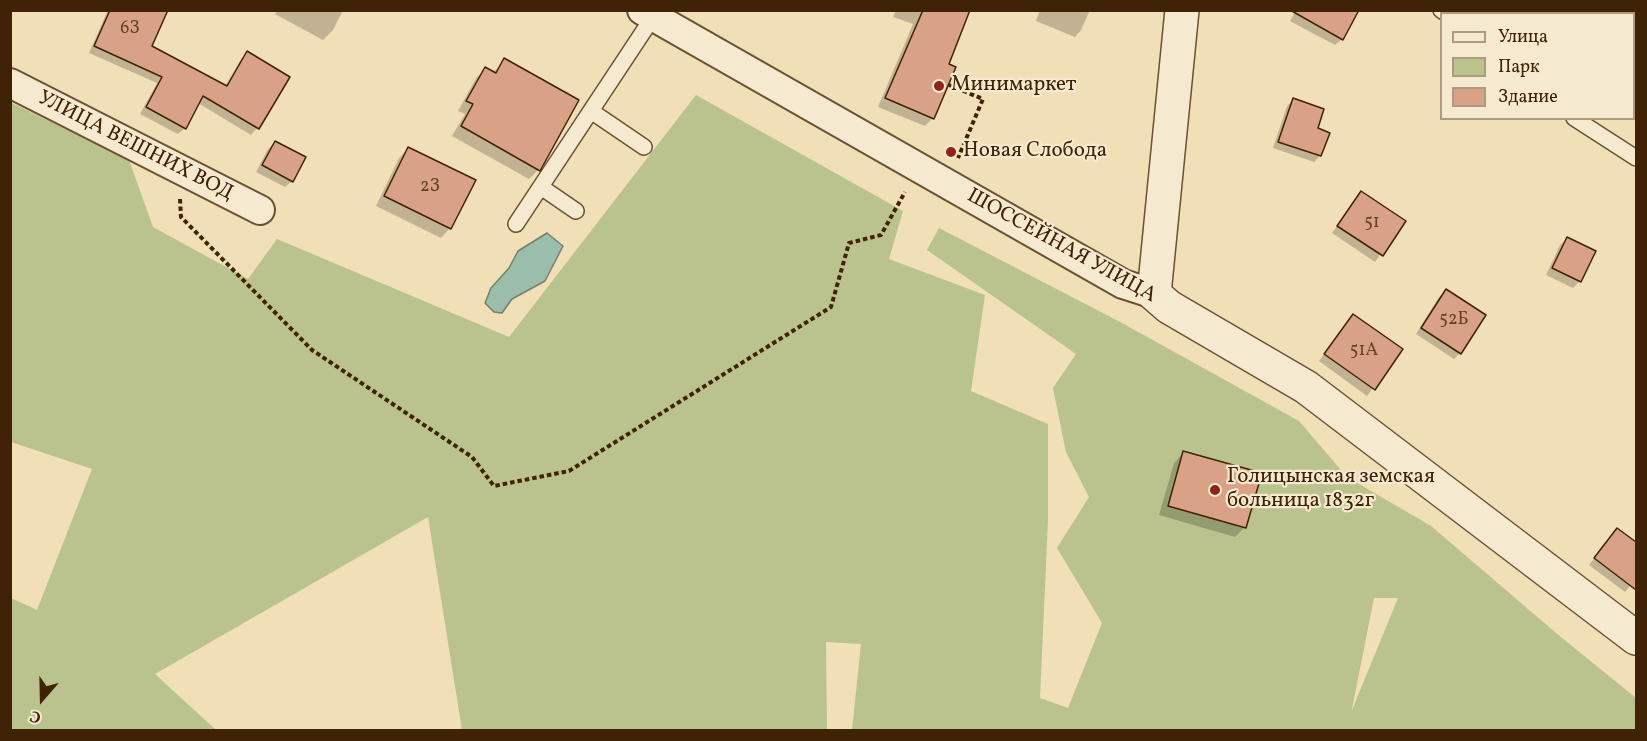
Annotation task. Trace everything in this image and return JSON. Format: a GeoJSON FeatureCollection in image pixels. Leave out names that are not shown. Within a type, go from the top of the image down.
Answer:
{"type":"FeatureCollection","features":[{"type":"Feature","properties":{"kind":"street"},"geometry":{"type":"LineString","coordinates":[[1154,294],[1178,12]]}},
{"type":"Feature","properties":{"kind":"street","name":"ШОССЕЙНАЯ УЛИЦА"},"geometry":{"type":"LineString","coordinates":[[650,13],[1123,284],[1154,294],[1169,307],[1306,387],[1636,638]]}},
{"type":"Feature","properties":{"kind":"street","name":"УЛИЦА ВЕШНИХ ВОД"},"geometry":{"type":"LineString","coordinates":[[10,83],[260,210]]}},
{"type":"Feature","properties":{"kind":"lane"},"geometry":{"type":"LineString","coordinates":[[516,224],[591,111],[650,13]]}},
{"type":"Feature","properties":{"kind":"lane"},"geometry":{"type":"LineString","coordinates":[[591,111],[644,147]]}},
{"type":"Feature","properties":{"kind":"lane"},"geometry":{"type":"LineString","coordinates":[[1577,120],[1636,158]]}},
{"type":"Feature","properties":{"kind":"lane"},"geometry":{"type":"LineString","coordinates":[[541,187],[576,211]]}},
{"type":"Feature","properties":{"kind":"path"},"geometry":{"type":"LineString","coordinates":[[948,85],[983,99],[957,162]]}},
{"type":"Feature","properties":{"kind":"path"},"geometry":{"type":"LineString","coordinates":[[178,169],[181,217],[312,350],[472,457],[494,486],[568,471],[831,307],[849,243],[881,235],[918,168]]}},
{"type":"Feature","properties":{"kind":"green space"},"geometry":{"type":"Polygon","coordinates":[[[696,95],[903,211],[889,259],[985,295],[971,391],[1048,424],[1048,520],[1040,698],[1068,708],[1102,623],[1057,548],[1089,497],[1066,452],[1053,388],[1076,354],[927,250],[939,228],[1122,323],[1299,421],[1347,477],[1431,526],[1636,698],[1636,730],[852,730],[861,644],[826,642],[827,730],[462,730],[428,517],[155,674],[216,730],[11,730],[11,598],[37,610],[92,469],[11,442],[10,102],[129,160],[153,227],[248,279],[277,239],[509,337],[696,95]],[[1374,598],[1352,710],[1398,598],[1374,598]]]}},
{"type":"Feature","properties":{"kind":"shaded area"},"geometry":{"type":"Polygon","coordinates":[[[547,233],[563,246],[545,281],[512,299],[502,313],[494,312],[485,303],[491,288],[509,268],[518,251],[547,233]]]}},
{"type":"Feature","properties":{"kind":"building"},"geometry":{"type":"Polygon","coordinates":[[[110,10],[168,10],[152,46],[227,86],[247,51],[290,77],[259,129],[203,96],[186,129],[146,107],[162,77],[94,46],[110,10]]]}},
{"type":"Feature","properties":{"kind":"building"},"geometry":{"type":"Polygon","coordinates":[[[923,10],[970,10],[949,64],[956,67],[934,119],[885,98],[923,10]]]}},
{"type":"Feature","properties":{"kind":"building"},"geometry":{"type":"Polygon","coordinates":[[[1290,10],[1359,10],[1343,40],[1290,10]]]}},
{"type":"Feature","properties":{"kind":"building"},"geometry":{"type":"Polygon","coordinates":[[[504,58],[579,100],[540,171],[461,126],[473,104],[466,101],[485,67],[496,73],[504,58]]]}},
{"type":"Feature","properties":{"kind":"building"},"geometry":{"type":"Polygon","coordinates":[[[1293,98],[1324,109],[1318,128],[1330,133],[1321,156],[1278,142],[1293,98]]]}},
{"type":"Feature","properties":{"kind":"building"},"geometry":{"type":"Polygon","coordinates":[[[275,141],[306,157],[293,182],[262,165],[275,141]]]}},
{"type":"Feature","properties":{"kind":"building"},"geometry":{"type":"Polygon","coordinates":[[[408,147],[476,180],[451,229],[384,196],[408,147]]]}},
{"type":"Feature","properties":{"kind":"building"},"geometry":{"type":"Polygon","coordinates":[[[1361,191],[1406,221],[1383,256],[1337,226],[1361,191]]]}},
{"type":"Feature","properties":{"kind":"building"},"geometry":{"type":"Polygon","coordinates":[[[1567,237],[1596,251],[1581,282],[1552,268],[1567,237]]]}},
{"type":"Feature","properties":{"kind":"building"},"geometry":{"type":"Polygon","coordinates":[[[1446,289],[1486,315],[1461,354],[1421,328],[1446,289]]]}},
{"type":"Feature","properties":{"kind":"building"},"geometry":{"type":"Polygon","coordinates":[[[1353,314],[1403,349],[1375,390],[1324,354],[1353,314]]]}},
{"type":"Feature","properties":{"kind":"building","name":"Голицынская земская больница 1832г"},"geometry":{"type":"Polygon","coordinates":[[[1183,451],[1262,473],[1246,528],[1168,506],[1183,451]]]}},
{"type":"Feature","properties":{"kind":"building"},"geometry":{"type":"Polygon","coordinates":[[[1617,528],[1636,542],[1636,590],[1594,558],[1617,528]]]}},
{"type":"Feature","properties":{"kind":"place","name":"Минимаркет"},"geometry":{"type":"Point","coordinates":[939,86]}},
{"type":"Feature","properties":{"kind":"place","name":"Новая Слобода"},"geometry":{"type":"Point","coordinates":[951,152]}},
{"type":"Feature","properties":{"kind":"place","name":"Голицынская земская больница 1832г"},"geometry":{"type":"Point","coordinates":[1215,490]}}]}
